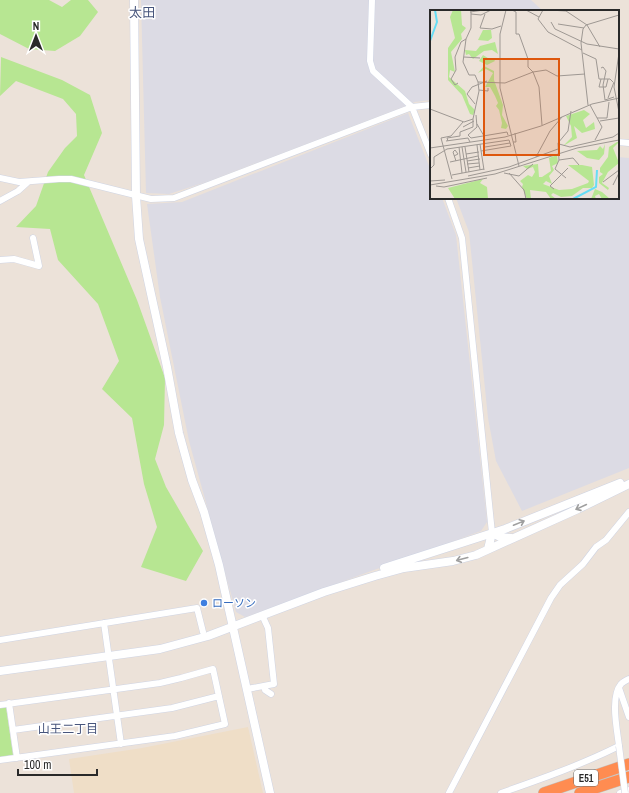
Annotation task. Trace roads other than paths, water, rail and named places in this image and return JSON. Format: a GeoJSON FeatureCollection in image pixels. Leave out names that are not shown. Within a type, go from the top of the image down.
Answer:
{"type":"FeatureCollection","features":[{"type":"Feature","properties":{"kind":"highway","name":"E51"},"geometry":{"type":"LineString","coordinates":[[544,793],[629,764]]}},
{"type":"Feature","properties":{"kind":"highway","name":"E51"},"geometry":{"type":"LineString","coordinates":[[580,793],[629,777]]}},
{"type":"Feature","properties":{"kind":"street"},"geometry":{"type":"LineString","coordinates":[[134,0],[136,196],[139,239],[180,434],[192,480],[213,540],[234,626],[270,793]]}},
{"type":"Feature","properties":{"kind":"street"},"geometry":{"type":"LineString","coordinates":[[372,0],[371,66],[373,71],[412,107],[430,152]]}},
{"type":"Feature","properties":{"kind":"street"},"geometry":{"type":"LineString","coordinates":[[0,178],[19,182],[58,179],[71,180],[136,196],[166,200],[183,196],[412,107],[430,105]]}},
{"type":"Feature","properties":{"kind":"street"},"geometry":{"type":"LineString","coordinates":[[619,142],[629,143]]}},
{"type":"Feature","properties":{"kind":"street"},"geometry":{"type":"LineString","coordinates":[[0,201],[18,192],[28,182]]}},
{"type":"Feature","properties":{"kind":"street"},"geometry":{"type":"LineString","coordinates":[[448,199],[462,238],[492,533],[488,549]]}},
{"type":"Feature","properties":{"kind":"street"},"geometry":{"type":"LineString","coordinates":[[0,260],[14,259],[39,266],[33,238]]}},
{"type":"Feature","properties":{"kind":"street"},"geometry":{"type":"LineString","coordinates":[[324,592],[335,586],[372,572],[492,533],[629,479]]}},
{"type":"Feature","properties":{"kind":"street"},"geometry":{"type":"LineString","coordinates":[[0,671],[160,649],[208,636],[324,592],[375,576],[404,568],[453,561],[476,555],[629,484]]}},
{"type":"Feature","properties":{"kind":"street"},"geometry":{"type":"LineString","coordinates":[[449,793],[560,585],[583,564],[596,548],[606,540],[629,512]]}},
{"type":"Feature","properties":{"kind":"street"},"geometry":{"type":"LineString","coordinates":[[492,533],[500,537],[513,538]]}},
{"type":"Feature","properties":{"kind":"street"},"geometry":{"type":"LineString","coordinates":[[1,638],[197,608],[203,632]]}},
{"type":"Feature","properties":{"kind":"street"},"geometry":{"type":"LineString","coordinates":[[247,689],[274,684],[268,628],[262,615]]}},
{"type":"Feature","properties":{"kind":"street"},"geometry":{"type":"LineString","coordinates":[[104,623],[121,744]]}},
{"type":"Feature","properties":{"kind":"street"},"geometry":{"type":"LineString","coordinates":[[0,705],[160,683],[213,669],[225,724],[175,736],[0,760]]}},
{"type":"Feature","properties":{"kind":"street"},"geometry":{"type":"LineString","coordinates":[[625,793],[615,700],[619,688],[629,679]]}},
{"type":"Feature","properties":{"kind":"street"},"geometry":{"type":"LineString","coordinates":[[265,686],[266,690],[271,694]]}},
{"type":"Feature","properties":{"kind":"street"},"geometry":{"type":"LineString","coordinates":[[619,688],[629,717]]}},
{"type":"Feature","properties":{"kind":"street"},"geometry":{"type":"LineString","coordinates":[[13,730],[117,717],[172,708],[219,696]]}},
{"type":"Feature","properties":{"kind":"street"},"geometry":{"type":"LineString","coordinates":[[9,704],[17,758]]}},
{"type":"Feature","properties":{"kind":"street"},"geometry":{"type":"LineString","coordinates":[[501,793],[567,769],[619,746]]}},
{"type":"Feature","properties":{"kind":"street"},"geometry":{"type":"LineString","coordinates":[[620,793],[629,790]]}},
{"type":"Feature","properties":{"kind":"place","name":"ローソン"},"geometry":{"type":"Point","coordinates":[204,603]}},
{"type":"Feature","properties":{"kind":"district","name":"太田"},"geometry":{"type":"Point","coordinates":[142,12]}},
{"type":"Feature","properties":{"kind":"district","name":"山王二丁目"},"geometry":{"type":"Point","coordinates":[68,729]}}]}
